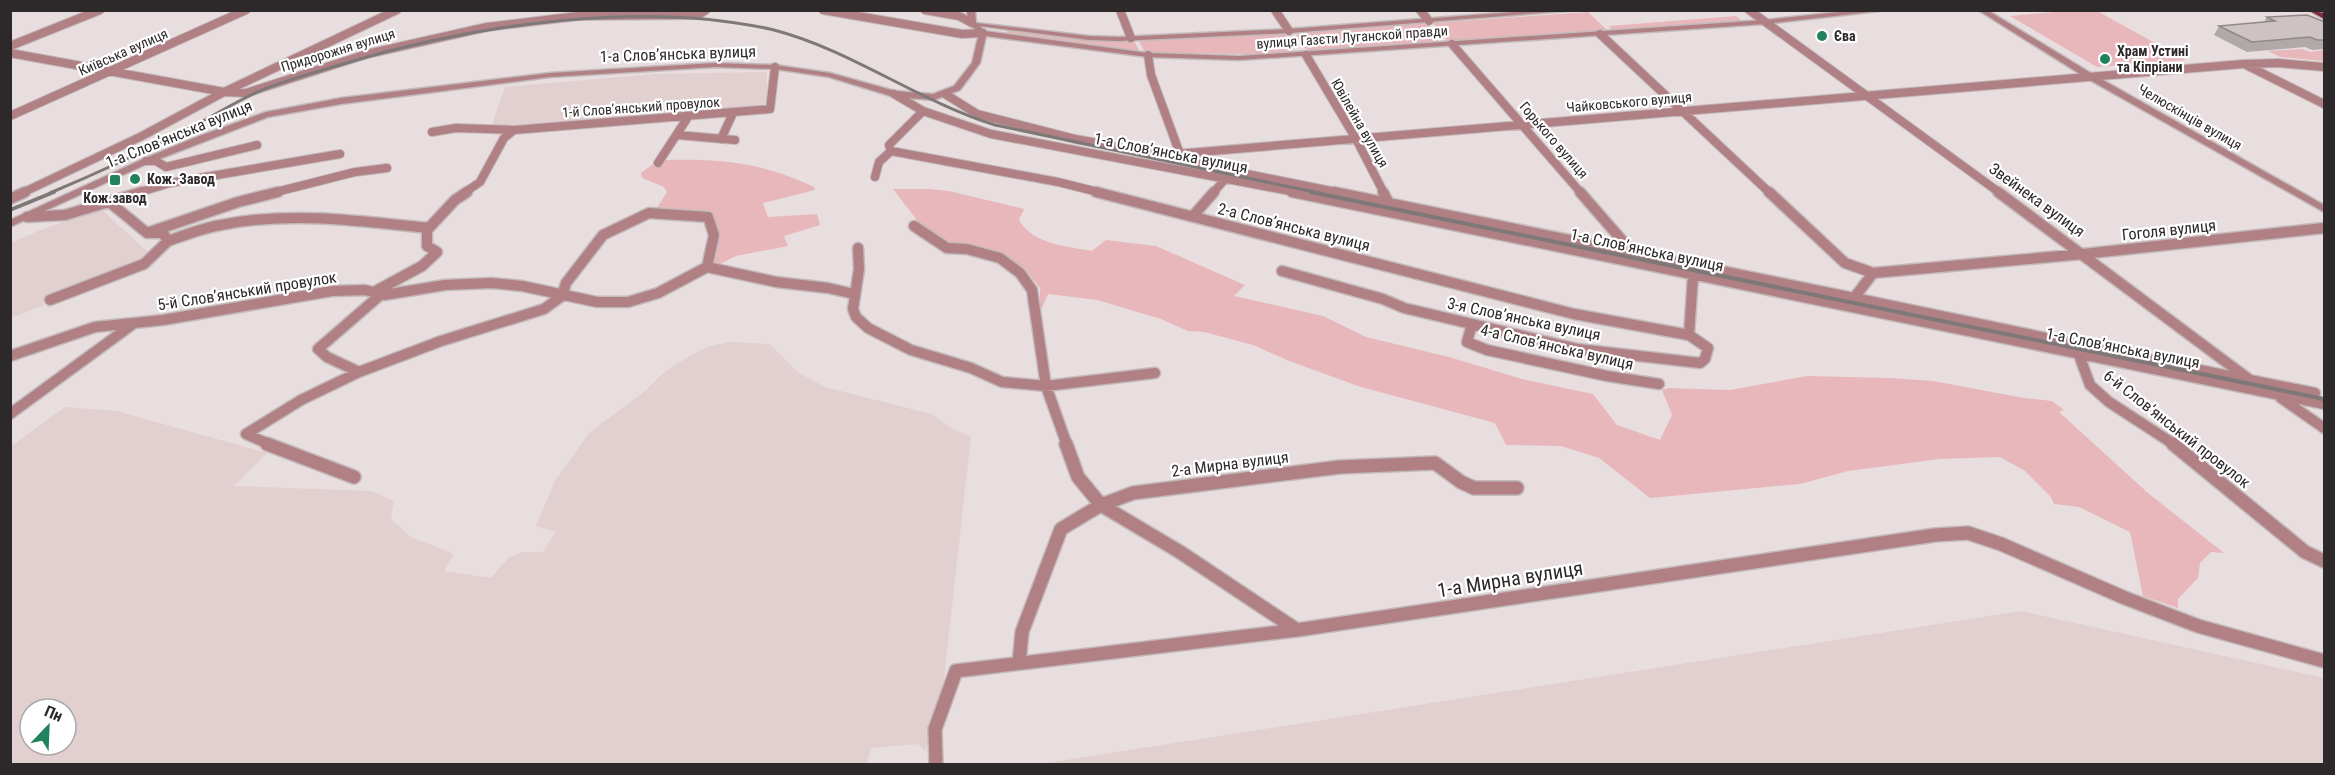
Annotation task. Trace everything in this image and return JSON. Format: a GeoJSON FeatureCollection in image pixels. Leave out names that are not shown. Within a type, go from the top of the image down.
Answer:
{"type":"FeatureCollection","features":[{"type":"Feature","properties":{"kind":"main road"},"geometry":{"type":"LineString","coordinates":[[2312,10],[2325,16]]}},
{"type":"Feature","properties":{"kind":"street"},"geometry":{"type":"LineString","coordinates":[[10,45],[100,10]]}},
{"type":"Feature","properties":{"kind":"street","name":"Київська вулиця"},"geometry":{"type":"LineString","coordinates":[[10,116],[246,10]]}},
{"type":"Feature","properties":{"kind":"street"},"geometry":{"type":"LineString","coordinates":[[10,53],[224,92],[397,10]]}},
{"type":"Feature","properties":{"kind":"street","name":"Придорожня вулиця"},"geometry":{"type":"LineString","coordinates":[[10,199],[132,141],[224,92],[246,93],[385,49],[487,27],[579,16],[698,15],[706,10]]}},
{"type":"Feature","properties":{"kind":"street","name":"вулиця Газєти Луганской правди"},"geometry":{"type":"LineString","coordinates":[[823,10],[962,34],[983,33],[1148,56],[1239,58],[1765,22],[1885,10]]}},
{"type":"Feature","properties":{"kind":"street","name":"вулиця Газєти Луганской правди"},"geometry":{"type":"LineString","coordinates":[[925,10],[958,16],[972,23],[1089,38],[1289,31],[1576,10]]}},
{"type":"Feature","properties":{"kind":"street"},"geometry":{"type":"LineString","coordinates":[[894,94],[925,97],[945,94],[957,88],[976,63],[983,33],[972,23],[971,10]]}},
{"type":"Feature","properties":{"kind":"street"},"geometry":{"type":"LineString","coordinates":[[1120,10],[1131,38]]}},
{"type":"Feature","properties":{"kind":"street"},"geometry":{"type":"LineString","coordinates":[[1275,10],[1289,31]]}},
{"type":"Feature","properties":{"kind":"street"},"geometry":{"type":"LineString","coordinates":[[1420,10],[1429,21]]}},
{"type":"Feature","properties":{"kind":"street","name":"Звейнека вулиця"},"geometry":{"type":"LineString","coordinates":[[1749,10],[2083,254],[2250,380],[2315,393]]}},
{"type":"Feature","properties":{"kind":"street","name":"Челюскінців вулиця"},"geometry":{"type":"LineString","coordinates":[[1981,10],[2091,77],[2325,209]]}},
{"type":"Feature","properties":{"kind":"street"},"geometry":{"type":"LineString","coordinates":[[1600,34],[1845,263],[1874,273],[1854,298]]}},
{"type":"Feature","properties":{"kind":"street","name":"Горького вулиця"},"geometry":{"type":"LineString","coordinates":[[1452,44],[1634,254]]}},
{"type":"Feature","properties":{"kind":"street","name":"Ювілейна вулиця"},"geometry":{"type":"LineString","coordinates":[[1306,55],[1356,139],[1390,205]]}},
{"type":"Feature","properties":{"kind":"street"},"geometry":{"type":"LineString","coordinates":[[1148,56],[1151,75],[1180,154],[1198,164],[2250,380]]}},
{"type":"Feature","properties":{"kind":"street","name":"Чайковського вулиця"},"geometry":{"type":"LineString","coordinates":[[945,94],[977,114],[1075,139],[1164,155],[2242,64],[2278,63],[2325,67]]}},
{"type":"Feature","properties":{"kind":"street"},"geometry":{"type":"LineString","coordinates":[[2242,64],[2325,104]]}},
{"type":"Feature","properties":{"kind":"street","name":"1-а Слов’янська вулиця"},"geometry":{"type":"LineString","coordinates":[[10,224],[146,161],[266,115],[341,100],[550,75],[715,65],[775,67],[830,75],[894,94],[923,111],[991,134],[1226,178],[2325,404]]}},
{"type":"Feature","properties":{"kind":"street","name":"1-й Слов’янський провулок"},"geometry":{"type":"LineString","coordinates":[[432,132],[456,128],[514,130],[770,110],[775,67]]}},
{"type":"Feature","properties":{"kind":"street"},"geometry":{"type":"LineString","coordinates":[[875,177],[879,162],[891,151],[889,145],[923,111]]}},
{"type":"Feature","properties":{"kind":"street"},"geometry":{"type":"LineString","coordinates":[[722,139],[733,113]]}},
{"type":"Feature","properties":{"kind":"street"},"geometry":{"type":"LineString","coordinates":[[658,163],[688,117]]}},
{"type":"Feature","properties":{"kind":"street"},"geometry":{"type":"LineString","coordinates":[[359,372],[350,364],[322,356],[318,349],[369,307],[378,297],[376,291],[381,286],[416,272],[430,261],[437,252],[427,246],[428,228],[455,200],[480,182],[504,138],[514,130]]}},
{"type":"Feature","properties":{"kind":"street"},"geometry":{"type":"LineString","coordinates":[[677,135],[735,140]]}},
{"type":"Feature","properties":{"kind":"street"},"geometry":{"type":"LineString","coordinates":[[146,161],[156,161],[166,167],[257,145]]}},
{"type":"Feature","properties":{"kind":"street","name":"2-а Слов’янська вулиця"},"geometry":{"type":"LineString","coordinates":[[891,151],[1058,182],[1574,314],[1689,335]]}},
{"type":"Feature","properties":{"kind":"street"},"geometry":{"type":"LineString","coordinates":[[27,217],[65,215],[170,183],[340,154]]}},
{"type":"Feature","properties":{"kind":"street"},"geometry":{"type":"LineString","coordinates":[[147,233],[238,201],[355,171],[387,168]]}},
{"type":"Feature","properties":{"kind":"street"},"geometry":{"type":"LineString","coordinates":[[1193,216],[1226,178]]}},
{"type":"Feature","properties":{"kind":"street"},"geometry":{"type":"LineString","coordinates":[[108,201],[147,233],[163,233],[168,241]]}},
{"type":"Feature","properties":{"kind":"street"},"geometry":{"type":"LineString","coordinates":[[354,477],[285,452],[246,434],[301,400],[359,372],[441,341],[544,309],[562,296],[566,283],[603,235],[649,213],[708,217],[714,234],[707,267],[776,282],[828,288],[854,294]]}},
{"type":"Feature","properties":{"kind":"street"},"geometry":{"type":"LineString","coordinates":[[50,300],[144,264],[168,241],[213,227],[266,220],[328,220],[428,228]]}},
{"type":"Feature","properties":{"kind":"street"},"geometry":{"type":"LineString","coordinates":[[914,226],[947,248],[968,249],[1000,258],[1020,273],[1032,290],[1046,386],[1078,477],[1101,504],[1180,552],[1298,630]]}},
{"type":"Feature","properties":{"kind":"street","name":"Гоголя вулиця"},"geometry":{"type":"LineString","coordinates":[[1874,273],[2083,254],[2325,228]]}},
{"type":"Feature","properties":{"kind":"street"},"geometry":{"type":"LineString","coordinates":[[858,248],[859,269],[853,309],[856,317],[868,328],[911,350],[971,368],[1002,382],[1046,386],[1155,373]]}},
{"type":"Feature","properties":{"kind":"street","name":"5-й Слов’янський провулок"},"geometry":{"type":"LineString","coordinates":[[10,356],[95,327],[134,324],[332,291],[358,289],[376,291],[384,295],[453,283],[476,282],[509,285],[598,303],[631,302],[670,287],[707,267]]}},
{"type":"Feature","properties":{"kind":"street","name":"3-я Слов’янська вулиця"},"geometry":{"type":"LineString","coordinates":[[1282,271],[1383,299],[1404,308],[1578,349],[1700,363],[1705,359],[1708,348],[1689,335]]}},
{"type":"Feature","properties":{"kind":"street"},"geometry":{"type":"LineString","coordinates":[[1689,335],[1693,275]]}},
{"type":"Feature","properties":{"kind":"street"},"geometry":{"type":"LineString","coordinates":[[10,414],[134,324]]}},
{"type":"Feature","properties":{"kind":"street","name":"4-а Слов’янська вулиця"},"geometry":{"type":"LineString","coordinates":[[1472,324],[1467,342],[1487,350],[1607,376],[1659,384]]}},
{"type":"Feature","properties":{"kind":"street","name":"6-й Слов’янський провулок"},"geometry":{"type":"LineString","coordinates":[[2079,355],[2090,385],[2109,402],[2178,447],[2306,552],[2325,561]]}},
{"type":"Feature","properties":{"kind":"street"},"geometry":{"type":"LineString","coordinates":[[2276,394],[2325,428]]}},
{"type":"Feature","properties":{"kind":"street","name":"2-а Мирна вулиця"},"geometry":{"type":"LineString","coordinates":[[1019,663],[1022,632],[1061,529],[1101,504],[1133,494],[1365,465],[1435,463],[1445,466],[1459,482],[1471,487],[1492,490],[1517,488]]}},
{"type":"Feature","properties":{"kind":"street","name":"1-а Мирна вулиця"},"geometry":{"type":"LineString","coordinates":[[936,765],[935,729],[956,671],[1298,630],[1935,535],[1968,533],[2001,544],[2125,598],[2198,626],[2325,661]]}},
{"type":"Feature","properties":{"kind":"shaded area"},"geometry":{"type":"Polygon","coordinates":[[[2077,10],[2097,11],[2186,60],[2097,67],[2010,16],[2077,10]]]}},
{"type":"Feature","properties":{"kind":"shaded area"},"geometry":{"type":"Polygon","coordinates":[[[1588,12],[1607,30],[1448,42],[1433,23],[1588,12]]]}},
{"type":"Feature","properties":{"kind":"shaded area"},"geometry":{"type":"Polygon","coordinates":[[[1736,16],[1742,21],[1612,30],[1609,26],[1736,16]]]}},
{"type":"Feature","properties":{"kind":"shaded area"},"geometry":{"type":"Polygon","coordinates":[[[1427,23],[1439,43],[1313,52],[1303,47],[1296,35],[1304,32],[1427,23]]]}},
{"type":"Feature","properties":{"kind":"shaded area"},"geometry":{"type":"Polygon","coordinates":[[[1011,30],[1085,39],[1134,41],[1140,52],[1006,34],[1011,30]]]}},
{"type":"Feature","properties":{"kind":"shaded area"},"geometry":{"type":"Polygon","coordinates":[[[1277,33],[1285,35],[1293,46],[1293,52],[1145,53],[1139,41],[1277,33]]]}},
{"type":"Feature","properties":{"kind":"shaded area"},"geometry":{"type":"Polygon","coordinates":[[[2302,49],[2311,52],[2324,50],[2324,61],[2280,57],[2268,51],[2302,49]]]}},
{"type":"Feature","properties":{"kind":"shaded area"},"geometry":{"type":"Polygon","coordinates":[[[767,72],[767,102],[749,110],[491,127],[505,87],[654,74],[767,72]]]}},
{"type":"Feature","properties":{"kind":"shaded area"},"geometry":{"type":"Polygon","coordinates":[[[665,160],[705,160],[741,164],[777,172],[795,179],[814,187],[815,190],[763,203],[768,217],[817,214],[820,225],[784,236],[788,246],[736,256],[716,266],[712,264],[719,233],[712,214],[655,211],[667,192],[664,187],[642,178],[641,173],[652,165],[661,166],[665,160]]]}},
{"type":"Feature","properties":{"kind":"shaded area"},"geometry":{"type":"Polygon","coordinates":[[[893,189],[949,191],[1024,209],[1019,220],[1025,228],[1042,239],[1062,246],[1092,251],[1106,240],[1156,246],[1245,285],[1234,296],[1323,316],[1366,337],[1449,357],[1522,379],[1593,394],[1617,425],[1660,440],[1672,415],[1662,390],[1668,388],[1730,390],[1807,376],[1890,378],[1933,381],[2052,401],[2064,410],[2059,412],[2148,493],[2224,553],[2211,552],[2200,563],[2198,578],[2178,599],[2178,608],[2143,596],[2130,532],[2079,507],[2054,504],[2051,497],[2025,471],[2000,457],[1940,459],[1848,471],[1800,484],[1650,498],[1599,458],[1561,446],[1506,445],[1495,423],[1361,387],[1289,361],[1253,345],[1204,332],[1188,331],[1161,319],[1097,300],[1048,294],[1040,312],[1040,288],[1028,273],[1008,256],[976,247],[953,245],[920,224],[893,189]]]}},
{"type":"Feature","properties":{"kind":"shaded area"},"geometry":{"type":"Polygon","coordinates":[[[101,209],[149,253],[139,263],[42,302],[44,305],[11,318],[10,243],[101,209]]]}},
{"type":"Feature","properties":{"kind":"shaded area"},"geometry":{"type":"Polygon","coordinates":[[[730,342],[770,344],[799,373],[825,387],[931,414],[955,430],[971,437],[943,688],[925,751],[918,744],[871,748],[867,764],[11,764],[10,447],[65,407],[117,411],[267,453],[234,486],[372,491],[394,501],[391,519],[411,537],[454,554],[444,571],[491,578],[508,558],[522,552],[543,552],[555,532],[536,526],[555,481],[590,432],[645,391],[663,373],[710,346],[730,342]]]}},
{"type":"Feature","properties":{"kind":"shaded area"},"geometry":{"type":"Polygon","coordinates":[[[2021,611],[2324,678],[2324,764],[1040,764],[2021,611]]]}},
{"type":"Feature","properties":{"kind":"building"},"geometry":{"type":"Polygon","coordinates":[[[2307,15],[2325,22],[2325,40],[2310,37],[2252,42],[2219,26],[2275,21],[2267,17],[2307,15]]]}},
{"type":"Feature","properties":{"kind":"railway"},"geometry":{"type":"LineString","coordinates":[[50,193],[150,148],[252,95],[296,78],[454,36],[562,20],[617,17],[672,17],[724,21],[774,30],[830,50],[939,103],[995,125],[1319,193]]}},
{"type":"Feature","properties":{"kind":"railway"},"geometry":{"type":"LineString","coordinates":[[10,210],[54,192]]}},
{"type":"Feature","properties":{"kind":"railway"},"geometry":{"type":"LineString","coordinates":[[1311,192],[2324,399]]}},
{"type":"Feature","properties":{"kind":"place","name":"Єва"},"geometry":{"type":"Point","coordinates":[1822,36]}},
{"type":"Feature","properties":{"kind":"place","name":"Храм Устині та Кіпріани"},"geometry":{"type":"Point","coordinates":[2105,59]}},
{"type":"Feature","properties":{"kind":"place","name":"Кож. Завод"},"geometry":{"type":"Point","coordinates":[135,179]}},
{"type":"Feature","properties":{"kind":"place","name":"Кож.завод"},"geometry":{"type":"Point","coordinates":[115,180]}}]}
